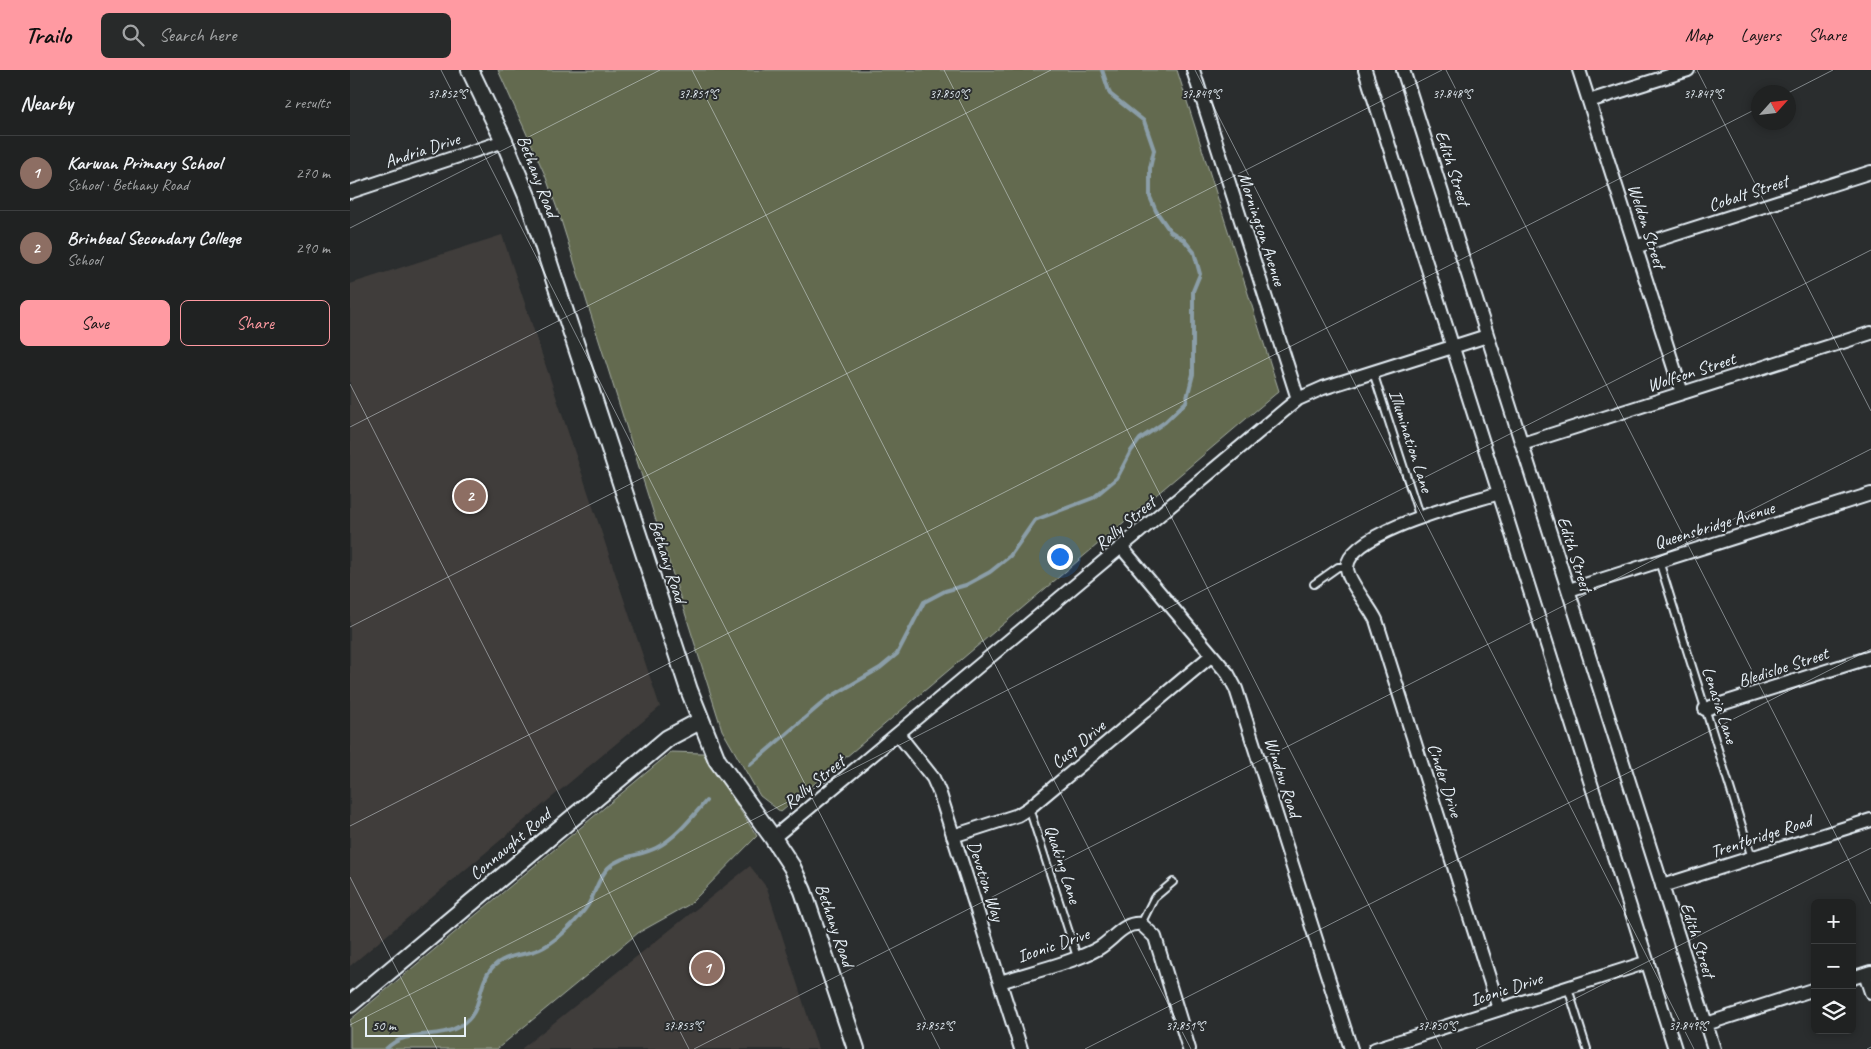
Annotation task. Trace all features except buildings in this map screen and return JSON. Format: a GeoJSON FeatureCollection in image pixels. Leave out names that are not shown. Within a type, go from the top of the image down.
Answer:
{"type":"FeatureCollection","features":[{"type":"Feature","properties":{"kind":"street","name":"Bethany Road"},"geometry":{"type":"LineString","coordinates":[[470,70],[504,141],[527,196],[700,721],[717,760],[773,838],[792,868],[803,891],[856,1049]]}},
{"type":"Feature","properties":{"kind":"street","name":"Mornington Avenue"},"geometry":{"type":"LineString","coordinates":[[1193,70],[1298,399]]}},
{"type":"Feature","properties":{"kind":"street"},"geometry":{"type":"LineString","coordinates":[[1364,70],[1675,1049]]}},
{"type":"Feature","properties":{"kind":"street","name":"Edith Street"},"geometry":{"type":"LineString","coordinates":[[1403,70],[1714,1049]]}},
{"type":"Feature","properties":{"kind":"street","name":"Weldon Street"},"geometry":{"type":"LineString","coordinates":[[1579,70],[1682,394]]}},
{"type":"Feature","properties":{"kind":"street"},"geometry":{"type":"LineString","coordinates":[[1589,101],[1688,70]]}},
{"type":"Feature","properties":{"kind":"street","name":"Andria Drive"},"geometry":{"type":"LineString","coordinates":[[350,192],[504,141]]}},
{"type":"Feature","properties":{"kind":"street","name":"Cobalt Street"},"geometry":{"type":"LineString","coordinates":[[1635,247],[1871,172]]}},
{"type":"Feature","properties":{"kind":"street","name":"Wolfson Street"},"geometry":{"type":"LineString","coordinates":[[1522,444],[1871,334]]}},
{"type":"Feature","properties":{"kind":"street","name":"Rally Street"},"geometry":{"type":"LineString","coordinates":[[773,838],[1298,399],[1323,388],[1487,336]]}},
{"type":"Feature","properties":{"kind":"street"},"geometry":{"type":"LineString","coordinates":[[1347,567],[1350,559],[1379,533],[1499,493]]}},
{"type":"Feature","properties":{"kind":"street","name":"Queensbridge Avenue"},"geometry":{"type":"LineString","coordinates":[[1569,590],[1871,494]]}},
{"type":"Feature","properties":{"kind":"street","name":"Window Road"},"geometry":{"type":"LineString","coordinates":[[1122,548],[1228,674],[1241,702],[1351,1049]]}},
{"type":"Feature","properties":{"kind":"street","name":"Cinder Drive"},"geometry":{"type":"LineString","coordinates":[[1347,567],[1352,583],[1369,606],[1376,620],[1499,1009]]}},
{"type":"Feature","properties":{"kind":"street","name":"Cusp Drive"},"geometry":{"type":"LineString","coordinates":[[953,836],[1018,815],[1029,808],[1212,655]]}},
{"type":"Feature","properties":{"kind":"street","name":"Bledisloe Street"},"geometry":{"type":"LineString","coordinates":[[1705,709],[1871,657]]}},
{"type":"Feature","properties":{"kind":"street","name":"Connaught Road"},"geometry":{"type":"LineString","coordinates":[[350,1004],[668,738],[700,721]]}},
{"type":"Feature","properties":{"kind":"street","name":"Devotion Way"},"geometry":{"type":"LineString","coordinates":[[898,734],[933,778],[1021,1049]]}},
{"type":"Feature","properties":{"kind":"street","name":"Trentbridge Road"},"geometry":{"type":"LineString","coordinates":[[1662,886],[1871,820]]}},
{"type":"Feature","properties":{"kind":"street","name":"Iconic Drive"},"geometry":{"type":"LineString","coordinates":[[1000,982],[1077,957],[1101,947],[1132,923],[1141,924]]}},
{"type":"Feature","properties":{"kind":"street"},"geometry":{"type":"LineString","coordinates":[[1141,924],[1155,937],[1189,1049]]}},
{"type":"Feature","properties":{"kind":"street","name":"Iconic Drive"},"geometry":{"type":"LineString","coordinates":[[1374,1049],[1648,962]]}},
{"type":"Feature","properties":{"kind":"street"},"geometry":{"type":"LineString","coordinates":[[1856,977],[1868,973],[1871,992]]}},
{"type":"Feature","properties":{"kind":"street"},"geometry":{"type":"LineString","coordinates":[[1706,1024],[1811,990]]}},
{"type":"Feature","properties":{"kind":"street"},"geometry":{"type":"LineString","coordinates":[[1416,1036],[1420,1049]]}},
{"type":"Feature","properties":{"kind":"lane","name":"Illumination Lane"},"geometry":{"type":"LineString","coordinates":[[1373,372],[1420,518]]}},
{"type":"Feature","properties":{"kind":"lane","name":"Lenasia Lane"},"geometry":{"type":"LineString","coordinates":[[1659,561],[1752,858]]}},
{"type":"Feature","properties":{"kind":"lane"},"geometry":{"type":"LineString","coordinates":[[1314,584],[1338,568],[1347,567]]}},
{"type":"Feature","properties":{"kind":"lane","name":"Quaking Lane"},"geometry":{"type":"LineString","coordinates":[[1029,808],[1077,957]]}},
{"type":"Feature","properties":{"kind":"lane"},"geometry":{"type":"LineString","coordinates":[[1141,924],[1154,898],[1173,882]]}},
{"type":"Feature","properties":{"kind":"lane"},"geometry":{"type":"LineString","coordinates":[[1568,988],[1587,1049]]}},
{"type":"Feature","properties":{"kind":"shaded area"},"geometry":{"type":"Polygon","coordinates":[[[502,235],[660,707],[350,966],[350,284],[502,235]]]}},
{"type":"Feature","properties":{"kind":"shaded area"},"geometry":{"type":"Polygon","coordinates":[[[750,866],[767,888],[818,1049],[521,1049],[750,866]]]}},
{"type":"Feature","properties":{"kind":"green space"},"geometry":{"type":"Polygon","coordinates":[[[498,70],[1177,70],[1279,391],[781,812],[760,796],[722,730],[560,217],[545,175],[498,70]]]}},
{"type":"Feature","properties":{"kind":"green space"},"geometry":{"type":"Polygon","coordinates":[[[671,752],[703,753],[757,836],[690,904],[638,933],[497,1049],[350,1049],[350,1020],[671,752]]]}},
{"type":"Feature","properties":{"kind":"waterway"},"geometry":{"type":"LineString","coordinates":[[750,765],[827,699],[880,668],[897,654],[924,602],[945,591],[966,585],[990,572],[1010,556],[1035,520],[1093,498],[1117,478],[1131,451],[1140,439],[1165,422],[1186,402],[1193,374],[1193,291],[1200,274],[1194,252],[1184,240],[1170,231],[1156,211],[1150,197],[1150,168],[1154,150],[1144,121],[1110,94],[1102,70]]}},
{"type":"Feature","properties":{"kind":"waterway"},"geometry":{"type":"LineString","coordinates":[[386,1049],[403,1039],[412,1036],[442,1033],[460,1026],[468,1020],[473,1014],[484,982],[492,968],[504,959],[538,950],[556,939],[584,911],[608,868],[625,858],[650,851],[663,844],[683,827],[706,801]]}},
{"type":"Feature","properties":{"kind":"place","name":"Brinbeal Secondary College"},"geometry":{"type":"Point","coordinates":[470,496]}},
{"type":"Feature","properties":{"kind":"place","name":"Karwan Primary School"},"geometry":{"type":"Point","coordinates":[707,968]}}]}
